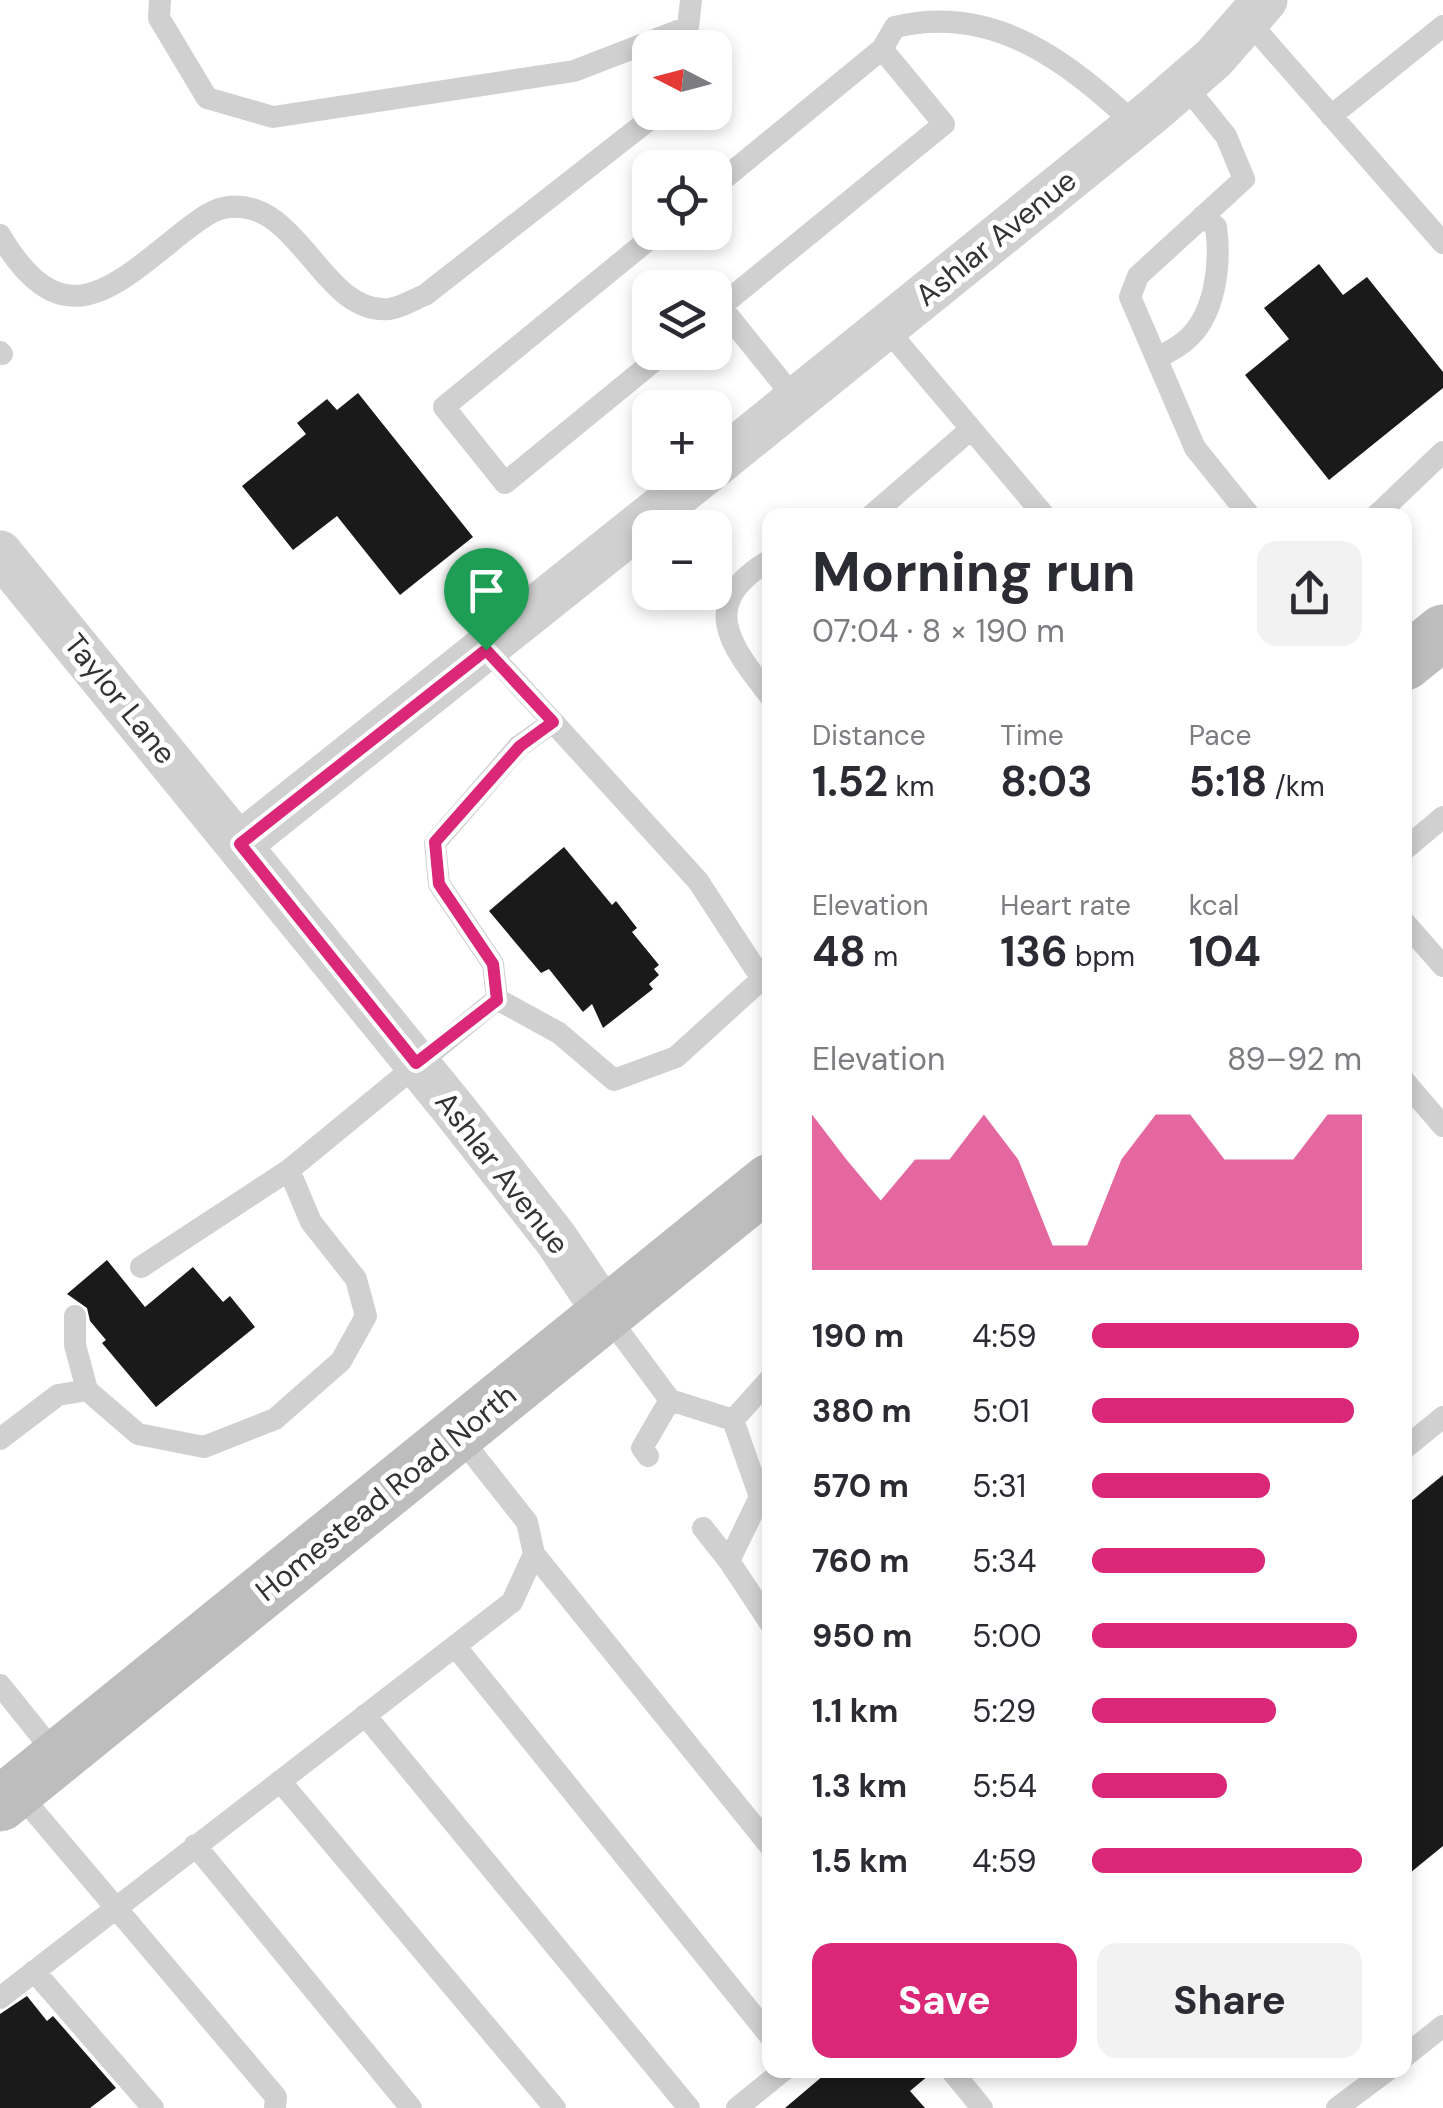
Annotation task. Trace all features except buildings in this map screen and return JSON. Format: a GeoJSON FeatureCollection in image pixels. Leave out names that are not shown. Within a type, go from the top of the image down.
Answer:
{"type":"FeatureCollection","features":[{"type":"Feature","properties":{"kind":"main road"},"geometry":{"type":"LineString","coordinates":[[1412,658],[1443,632]]}},
{"type":"Feature","properties":{"kind":"main road","name":"Homestead Road North"},"geometry":{"type":"LineString","coordinates":[[8,1798],[762,1187]]}},
{"type":"Feature","properties":{"kind":"street","name":"Ashlar Avenue"},"geometry":{"type":"LineString","coordinates":[[732,451],[1184,84],[1257,11]]}},
{"type":"Feature","properties":{"kind":"street"},"geometry":{"type":"LineString","coordinates":[[240,844],[684,490]]}},
{"type":"Feature","properties":{"kind":"street","name":"Taylor Lane"},"geometry":{"type":"LineString","coordinates":[[0,553],[240,844]]}},
{"type":"Feature","properties":{"kind":"street","name":"Ashlar Avenue"},"geometry":{"type":"LineString","coordinates":[[240,844],[556,1239],[608,1315]]}},
{"type":"Feature","properties":{"kind":"lane"},"geometry":{"type":"LineString","coordinates":[[160,0],[159,18],[206,98],[273,117],[574,71],[632,54]]}},
{"type":"Feature","properties":{"kind":"lane"},"geometry":{"type":"LineString","coordinates":[[689,30],[692,0]]}},
{"type":"Feature","properties":{"kind":"lane"},"geometry":{"type":"LineString","coordinates":[[1257,11],[1332,116],[1443,243]]}},
{"type":"Feature","properties":{"kind":"lane"},"geometry":{"type":"LineString","coordinates":[[732,172],[882,49],[895,27],[926,20],[1010,34],[1087,80],[1136,124]]}},
{"type":"Feature","properties":{"kind":"lane"},"geometry":{"type":"LineString","coordinates":[[1332,116],[1443,26]]}},
{"type":"Feature","properties":{"kind":"lane"},"geometry":{"type":"LineString","coordinates":[[732,298],[944,124],[882,49]]}},
{"type":"Feature","properties":{"kind":"lane"},"geometry":{"type":"LineString","coordinates":[[1184,84],[1226,136],[1244,179],[1138,276],[1130,297],[1195,448],[1243,508]]}},
{"type":"Feature","properties":{"kind":"lane"},"geometry":{"type":"LineString","coordinates":[[0,235],[14,259],[47,290],[90,296],[118,283],[206,214],[240,206],[267,212],[363,306],[391,309],[425,295],[637,130]]}},
{"type":"Feature","properties":{"kind":"lane"},"geometry":{"type":"LineString","coordinates":[[1158,358],[1186,341],[1198,327],[1220,264],[1216,227],[1204,216]]}},
{"type":"Feature","properties":{"kind":"lane"},"geometry":{"type":"LineString","coordinates":[[636,250],[444,408],[506,483],[643,370]]}},
{"type":"Feature","properties":{"kind":"lane"},"geometry":{"type":"LineString","coordinates":[[732,325],[796,400]]}},
{"type":"Feature","properties":{"kind":"lane"},"geometry":{"type":"LineString","coordinates":[[885,327],[1038,508]]}},
{"type":"Feature","properties":{"kind":"lane"},"geometry":{"type":"LineString","coordinates":[[880,508],[971,429]]}},
{"type":"Feature","properties":{"kind":"lane"},"geometry":{"type":"LineString","coordinates":[[1385,508],[1443,452]]}},
{"type":"Feature","properties":{"kind":"lane"},"geometry":{"type":"LineString","coordinates":[[762,565],[732,592],[724,622],[733,649],[762,686]]}},
{"type":"Feature","properties":{"kind":"lane"},"geometry":{"type":"LineString","coordinates":[[486,650],[698,881],[762,979],[676,1057],[614,1080],[558,1032],[497,1000]]}},
{"type":"Feature","properties":{"kind":"lane"},"geometry":{"type":"LineString","coordinates":[[497,1000],[493,964],[439,884],[435,842],[520,746],[553,722]]}},
{"type":"Feature","properties":{"kind":"lane"},"geometry":{"type":"LineString","coordinates":[[1412,843],[1443,817]]}},
{"type":"Feature","properties":{"kind":"lane"},"geometry":{"type":"LineString","coordinates":[[1412,931],[1443,966]]}},
{"type":"Feature","properties":{"kind":"lane"},"geometry":{"type":"LineString","coordinates":[[142,1267],[290,1170],[497,1000]]}},
{"type":"Feature","properties":{"kind":"lane"},"geometry":{"type":"LineString","coordinates":[[1412,1090],[1443,1126]]}},
{"type":"Feature","properties":{"kind":"lane"},"geometry":{"type":"LineString","coordinates":[[75,1316],[75,1345],[87,1390],[138,1434],[204,1447],[275,1419],[340,1360],[366,1316],[356,1279],[311,1222],[290,1170]]}},
{"type":"Feature","properties":{"kind":"lane"},"geometry":{"type":"LineString","coordinates":[[608,1315],[670,1400],[734,1420]]}},
{"type":"Feature","properties":{"kind":"lane"},"geometry":{"type":"LineString","coordinates":[[734,1420],[762,1388]]}},
{"type":"Feature","properties":{"kind":"lane"},"geometry":{"type":"LineString","coordinates":[[0,1439],[58,1395],[87,1390]]}},
{"type":"Feature","properties":{"kind":"lane"},"geometry":{"type":"LineString","coordinates":[[648,1456],[642,1448],[670,1400]]}},
{"type":"Feature","properties":{"kind":"lane"},"geometry":{"type":"LineString","coordinates":[[1412,1442],[1443,1417]]}},
{"type":"Feature","properties":{"kind":"lane"},"geometry":{"type":"LineString","coordinates":[[730,1561],[760,1497],[734,1420]]}},
{"type":"Feature","properties":{"kind":"lane"},"geometry":{"type":"LineString","coordinates":[[458,1435],[526,1522],[534,1554],[762,1836]]}},
{"type":"Feature","properties":{"kind":"lane"},"geometry":{"type":"LineString","coordinates":[[703,1528],[762,1611]]}},
{"type":"Feature","properties":{"kind":"lane"},"geometry":{"type":"LineString","coordinates":[[0,1998],[512,1602],[534,1554]]}},
{"type":"Feature","properties":{"kind":"lane"},"geometry":{"type":"LineString","coordinates":[[455,1646],[762,2026]]}},
{"type":"Feature","properties":{"kind":"lane"},"geometry":{"type":"LineString","coordinates":[[0,1685],[58,1757]]}},
{"type":"Feature","properties":{"kind":"lane"},"geometry":{"type":"LineString","coordinates":[[365,1715],[689,2108]]}},
{"type":"Feature","properties":{"kind":"lane"},"geometry":{"type":"LineString","coordinates":[[280,1780],[554,2108]]}},
{"type":"Feature","properties":{"kind":"lane"},"geometry":{"type":"LineString","coordinates":[[8,1798],[114,1907],[276,2097],[275,2108]]}},
{"type":"Feature","properties":{"kind":"lane"},"geometry":{"type":"LineString","coordinates":[[195,1845],[411,2108]]}},
{"type":"Feature","properties":{"kind":"lane"},"geometry":{"type":"LineString","coordinates":[[34,1971],[153,2108]]}},
{"type":"Feature","properties":{"kind":"lane"},"geometry":{"type":"LineString","coordinates":[[1412,2050],[1443,2026]]}},
{"type":"Feature","properties":{"kind":"lane"},"geometry":{"type":"LineString","coordinates":[[736,2108],[774,2078]]}},
{"type":"Feature","properties":{"kind":"lane"},"geometry":{"type":"LineString","coordinates":[[958,2078],[982,2108]]}},
{"type":"Feature","properties":{"kind":"lane"},"geometry":{"type":"LineString","coordinates":[[1337,2108],[1377,2078]]}},
{"type":"Feature","properties":{"kind":"route"},"geometry":{"type":"LineString","coordinates":[[486,650],[553,722],[520,746],[435,842],[439,884],[493,964],[497,1000],[416,1063],[240,844],[486,650]]}}]}
